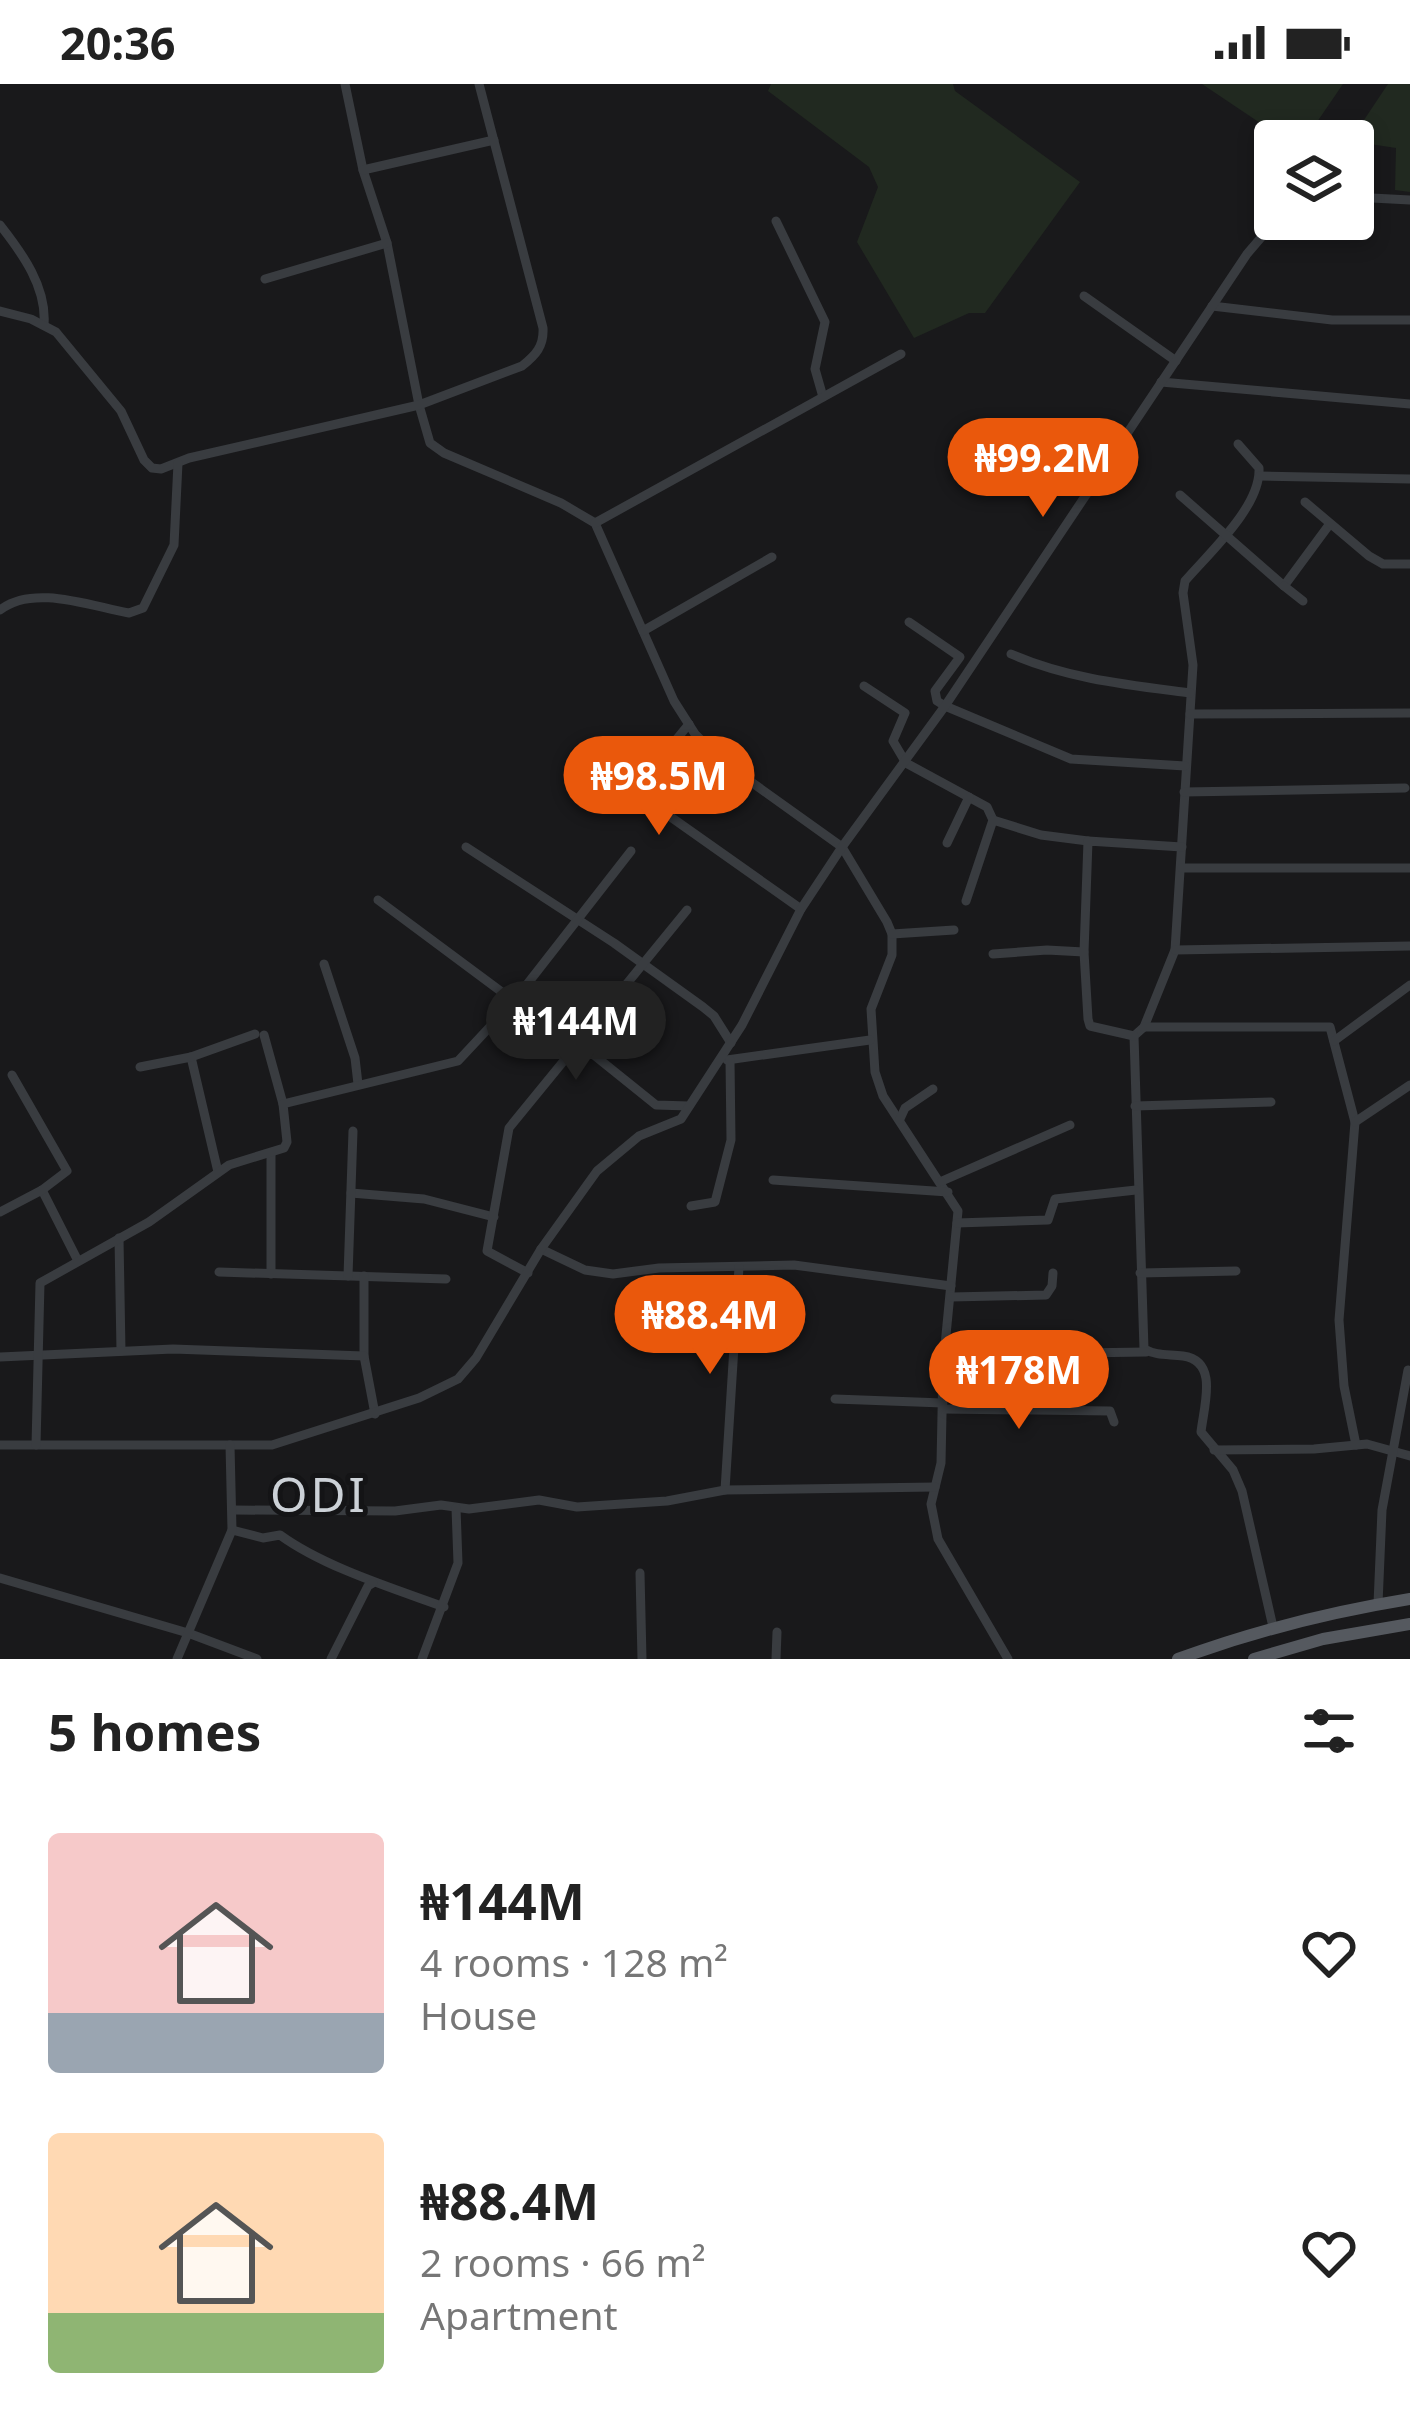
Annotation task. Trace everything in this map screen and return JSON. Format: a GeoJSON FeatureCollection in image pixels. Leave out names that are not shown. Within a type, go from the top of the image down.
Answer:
{"type":"FeatureCollection","features":[{"type":"Feature","properties":{"kind":"main road"},"geometry":{"type":"LineString","coordinates":[[1178,1659],[1273,1627],[1410,1599]]}},
{"type":"Feature","properties":{"kind":"main road"},"geometry":{"type":"LineString","coordinates":[[1254,1659],[1323,1639],[1410,1624]]}},
{"type":"Feature","properties":{"kind":"street"},"geometry":{"type":"LineString","coordinates":[[344,84],[363,170],[387,243],[430,442],[444,453],[561,503],[595,523],[688,724],[722,761],[842,847],[892,934],[892,955],[871,1009],[870,1040],[883,1096],[958,1211],[943,1366],[941,1463],[932,1520],[938,1539],[1008,1659]]}},
{"type":"Feature","properties":{"kind":"street"},"geometry":{"type":"LineString","coordinates":[[0,311],[56,332],[121,411],[144,460],[161,469],[419,405],[522,366],[544,340],[479,84]]}},
{"type":"Feature","properties":{"kind":"street"},"geometry":{"type":"LineString","coordinates":[[363,170],[494,140]]}},
{"type":"Feature","properties":{"kind":"street"},"geometry":{"type":"LineString","coordinates":[[1374,198],[1410,200]]}},
{"type":"Feature","properties":{"kind":"street"},"geometry":{"type":"LineString","coordinates":[[776,221],[825,322],[814,369],[824,397]]}},
{"type":"Feature","properties":{"kind":"street"},"geometry":{"type":"LineString","coordinates":[[0,225],[22,253],[42,296],[44,326]]}},
{"type":"Feature","properties":{"kind":"street"},"geometry":{"type":"LineString","coordinates":[[0,1445],[272,1445],[375,1414],[458,1379],[476,1358],[542,1249],[610,1157],[639,1136],[681,1119],[724,1061],[801,909],[906,763],[1212,306],[1261,240]]}},
{"type":"Feature","properties":{"kind":"street"},"geometry":{"type":"LineString","coordinates":[[265,278],[387,243]]}},
{"type":"Feature","properties":{"kind":"street"},"geometry":{"type":"LineString","coordinates":[[1084,296],[1176,361]]}},
{"type":"Feature","properties":{"kind":"street"},"geometry":{"type":"LineString","coordinates":[[1212,306],[1332,320],[1410,320]]}},
{"type":"Feature","properties":{"kind":"street"},"geometry":{"type":"LineString","coordinates":[[595,523],[901,354]]}},
{"type":"Feature","properties":{"kind":"street"},"geometry":{"type":"LineString","coordinates":[[1161,382],[1410,404]]}},
{"type":"Feature","properties":{"kind":"street"},"geometry":{"type":"LineString","coordinates":[[1146,1352],[1136,1190],[1134,1036],[1144,1027],[1174,950],[1192,665],[1185,581],[1251,502],[1260,476],[1256,463],[1238,443]]}},
{"type":"Feature","properties":{"kind":"street"},"geometry":{"type":"LineString","coordinates":[[0,610],[14,601],[38,597],[129,613],[143,608],[174,545],[178,463]]}},
{"type":"Feature","properties":{"kind":"street"},"geometry":{"type":"LineString","coordinates":[[1260,476],[1410,479]]}},
{"type":"Feature","properties":{"kind":"street"},"geometry":{"type":"LineString","coordinates":[[1180,495],[1303,601]]}},
{"type":"Feature","properties":{"kind":"street"},"geometry":{"type":"LineString","coordinates":[[1305,502],[1383,564],[1410,564]]}},
{"type":"Feature","properties":{"kind":"street"},"geometry":{"type":"LineString","coordinates":[[1284,586],[1329,525]]}},
{"type":"Feature","properties":{"kind":"street"},"geometry":{"type":"LineString","coordinates":[[643,631],[772,557]]}},
{"type":"Feature","properties":{"kind":"street"},"geometry":{"type":"LineString","coordinates":[[909,622],[960,657],[935,692],[937,701],[945,706],[1071,760],[1185,766]]}},
{"type":"Feature","properties":{"kind":"street"},"geometry":{"type":"LineString","coordinates":[[1011,654],[1037,666],[1099,680],[1190,693]]}},
{"type":"Feature","properties":{"kind":"street"},"geometry":{"type":"LineString","coordinates":[[864,686],[905,713],[893,741],[906,763],[992,811],[966,902]]}},
{"type":"Feature","properties":{"kind":"street"},"geometry":{"type":"LineString","coordinates":[[1190,714],[1410,713]]}},
{"type":"Feature","properties":{"kind":"street"},"geometry":{"type":"LineString","coordinates":[[688,724],[648,774],[658,808],[801,909]]}},
{"type":"Feature","properties":{"kind":"street"},"geometry":{"type":"LineString","coordinates":[[1184,792],[1405,788]]}},
{"type":"Feature","properties":{"kind":"street"},"geometry":{"type":"LineString","coordinates":[[947,843],[969,797]]}},
{"type":"Feature","properties":{"kind":"street"},"geometry":{"type":"LineString","coordinates":[[993,820],[1041,835],[1088,842],[1182,847]]}},
{"type":"Feature","properties":{"kind":"street"},"geometry":{"type":"LineString","coordinates":[[1088,842],[1084,952],[1090,1027],[1134,1036]]}},
{"type":"Feature","properties":{"kind":"street"},"geometry":{"type":"LineString","coordinates":[[466,847],[714,1016],[731,1043]]}},
{"type":"Feature","properties":{"kind":"street"},"geometry":{"type":"LineString","coordinates":[[283,1104],[458,1061],[514,1001],[631,851]]}},
{"type":"Feature","properties":{"kind":"street"},"geometry":{"type":"LineString","coordinates":[[1182,868],[1410,868]]}},
{"type":"Feature","properties":{"kind":"street"},"geometry":{"type":"LineString","coordinates":[[378,900],[579,1043],[656,1105],[689,1106]]}},
{"type":"Feature","properties":{"kind":"street"},"geometry":{"type":"LineString","coordinates":[[528,1273],[488,1251],[509,1129],[687,910]]}},
{"type":"Feature","properties":{"kind":"street"},"geometry":{"type":"LineString","coordinates":[[892,934],[954,930]]}},
{"type":"Feature","properties":{"kind":"street"},"geometry":{"type":"LineString","coordinates":[[1174,950],[1410,946]]}},
{"type":"Feature","properties":{"kind":"street"},"geometry":{"type":"LineString","coordinates":[[993,954],[1084,952]]}},
{"type":"Feature","properties":{"kind":"street"},"geometry":{"type":"LineString","coordinates":[[323,964],[356,1058],[358,1084]]}},
{"type":"Feature","properties":{"kind":"street"},"geometry":{"type":"LineString","coordinates":[[1334,1041],[1410,985]]}},
{"type":"Feature","properties":{"kind":"street"},"geometry":{"type":"LineString","coordinates":[[1144,1027],[1330,1027],[1355,1122],[1339,1320],[1344,1386],[1356,1445]]}},
{"type":"Feature","properties":{"kind":"street"},"geometry":{"type":"LineString","coordinates":[[36,1445],[40,1282],[189,1196],[218,1172],[284,1148],[287,1142],[283,1104],[259,1035],[140,1067]]}},
{"type":"Feature","properties":{"kind":"street"},"geometry":{"type":"LineString","coordinates":[[724,1061],[870,1040]]}},
{"type":"Feature","properties":{"kind":"street"},"geometry":{"type":"LineString","coordinates":[[191,1057],[218,1172]]}},
{"type":"Feature","properties":{"kind":"street"},"geometry":{"type":"LineString","coordinates":[[692,1207],[715,1202],[730,1140],[724,1061]]}},
{"type":"Feature","properties":{"kind":"street"},"geometry":{"type":"LineString","coordinates":[[0,1212],[65,1175],[66,1165],[12,1075]]}},
{"type":"Feature","properties":{"kind":"street"},"geometry":{"type":"LineString","coordinates":[[1355,1122],[1410,1085]]}},
{"type":"Feature","properties":{"kind":"street"},"geometry":{"type":"LineString","coordinates":[[900,1118],[905,1108],[933,1089]]}},
{"type":"Feature","properties":{"kind":"street"},"geometry":{"type":"LineString","coordinates":[[1135,1106],[1271,1102]]}},
{"type":"Feature","properties":{"kind":"street"},"geometry":{"type":"LineString","coordinates":[[942,1181],[1070,1125]]}},
{"type":"Feature","properties":{"kind":"street"},"geometry":{"type":"LineString","coordinates":[[348,1276],[353,1130]]}},
{"type":"Feature","properties":{"kind":"street"},"geometry":{"type":"LineString","coordinates":[[271,1153],[271,1274]]}},
{"type":"Feature","properties":{"kind":"street"},"geometry":{"type":"LineString","coordinates":[[773,1180],[948,1192]]}},
{"type":"Feature","properties":{"kind":"street"},"geometry":{"type":"LineString","coordinates":[[42,1190],[77,1259]]}},
{"type":"Feature","properties":{"kind":"street"},"geometry":{"type":"LineString","coordinates":[[957,1223],[1048,1220],[1055,1199],[1136,1190]]}},
{"type":"Feature","properties":{"kind":"street"},"geometry":{"type":"LineString","coordinates":[[351,1193],[424,1199],[494,1217]]}},
{"type":"Feature","properties":{"kind":"street"},"geometry":{"type":"LineString","coordinates":[[119,1238],[121,1351]]}},
{"type":"Feature","properties":{"kind":"street"},"geometry":{"type":"LineString","coordinates":[[542,1249],[584,1270],[613,1274],[659,1268],[794,1265],[951,1291],[1046,1295],[1053,1273]]}},
{"type":"Feature","properties":{"kind":"street"},"geometry":{"type":"LineString","coordinates":[[725,1490],[740,1267]]}},
{"type":"Feature","properties":{"kind":"street"},"geometry":{"type":"LineString","coordinates":[[1140,1274],[1236,1271]]}},
{"type":"Feature","properties":{"kind":"street"},"geometry":{"type":"LineString","coordinates":[[218,1272],[446,1279]]}},
{"type":"Feature","properties":{"kind":"street"},"geometry":{"type":"LineString","coordinates":[[364,1276],[364,1356],[375,1414]]}},
{"type":"Feature","properties":{"kind":"street"},"geometry":{"type":"LineString","coordinates":[[0,1357],[189,1349],[364,1356]]}},
{"type":"Feature","properties":{"kind":"street"},"geometry":{"type":"LineString","coordinates":[[1079,1353],[1146,1352],[1200,1361],[1207,1371],[1201,1432],[1234,1470],[1242,1491],[1273,1627]]}},
{"type":"Feature","properties":{"kind":"street"},"geometry":{"type":"LineString","coordinates":[[1378,1604],[1382,1510],[1408,1370]]}},
{"type":"Feature","properties":{"kind":"street"},"geometry":{"type":"LineString","coordinates":[[835,1399],[1110,1411],[1114,1422]]}},
{"type":"Feature","properties":{"kind":"street"},"geometry":{"type":"LineString","coordinates":[[178,1659],[232,1530],[230,1445]]}},
{"type":"Feature","properties":{"kind":"street"},"geometry":{"type":"LineString","coordinates":[[1214,1450],[1356,1445],[1410,1456]]}},
{"type":"Feature","properties":{"kind":"street"},"geometry":{"type":"LineString","coordinates":[[234,1510],[394,1511],[518,1500],[578,1507],[667,1502],[725,1490],[935,1486]]}},
{"type":"Feature","properties":{"kind":"street"},"geometry":{"type":"LineString","coordinates":[[422,1659],[458,1563],[455,1508]]}},
{"type":"Feature","properties":{"kind":"street"},"geometry":{"type":"LineString","coordinates":[[232,1530],[263,1538],[280,1535],[298,1550],[444,1607]]}},
{"type":"Feature","properties":{"kind":"street"},"geometry":{"type":"LineString","coordinates":[[640,1573],[642,1659]]}},
{"type":"Feature","properties":{"kind":"street"},"geometry":{"type":"LineString","coordinates":[[0,1578],[188,1633],[257,1659]]}},
{"type":"Feature","properties":{"kind":"street"},"geometry":{"type":"LineString","coordinates":[[331,1659],[368,1586],[374,1583]]}},
{"type":"Feature","properties":{"kind":"street"},"geometry":{"type":"LineString","coordinates":[[776,1659],[777,1632]]}},
{"type":"Feature","properties":{"kind":"shaded area"},"geometry":{"type":"Polygon","coordinates":[[[771,84],[953,84],[955,91],[1080,182],[985,313],[969,313],[914,338],[857,242],[878,187],[869,167],[768,91],[771,84]]]}},
{"type":"Feature","properties":{"kind":"shaded area"},"geometry":{"type":"Polygon","coordinates":[[[1202,84],[1343,84],[1318,120],[1256,120],[1202,84]]]}},
{"type":"Feature","properties":{"kind":"shaded area"},"geometry":{"type":"Polygon","coordinates":[[[1388,84],[1410,84],[1410,192],[1395,190],[1396,148],[1374,145],[1374,120],[1364,120],[1388,84]]]}},
{"type":"Feature","properties":{"kind":"district","name":"ODI"},"geometry":{"type":"Point","coordinates":[319,1493]}}]}
